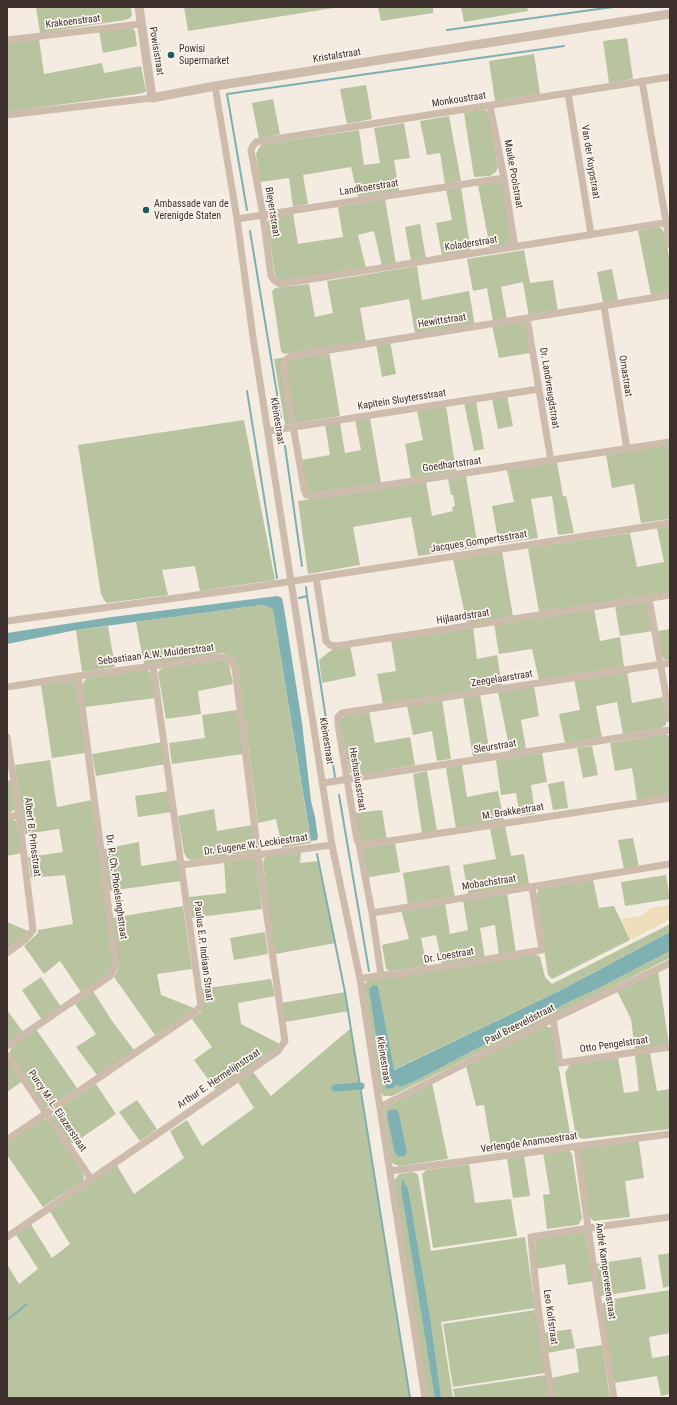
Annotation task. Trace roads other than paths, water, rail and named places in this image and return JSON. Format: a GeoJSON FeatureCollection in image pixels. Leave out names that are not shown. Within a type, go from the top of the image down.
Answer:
{"type":"FeatureCollection","features":[{"type":"Feature","properties":{"kind":"street","name":"Powisistraat"},"geometry":{"type":"LineString","coordinates":[[139,7],[152,98]]}},
{"type":"Feature","properties":{"kind":"street","name":"Kristalstraat"},"geometry":{"type":"LineString","coordinates":[[7,116],[152,98],[215,86],[670,14]]}},
{"type":"Feature","properties":{"kind":"street","name":"Krakoenstraat"},"geometry":{"type":"LineString","coordinates":[[7,40],[141,24]]}},
{"type":"Feature","properties":{"kind":"street","name":"Monkoustraat"},"geometry":{"type":"LineString","coordinates":[[253,146],[256,142],[670,77]]}},
{"type":"Feature","properties":{"kind":"street"},"geometry":{"type":"LineString","coordinates":[[642,81],[668,222],[670,245]]}},
{"type":"Feature","properties":{"kind":"street","name":"Kleinestraat"},"geometry":{"type":"LineString","coordinates":[[215,86],[237,219],[253,337],[269,431],[332,845],[360,978],[425,1398]]}},
{"type":"Feature","properties":{"kind":"street","name":"Van der Kuypstraat"},"geometry":{"type":"LineString","coordinates":[[568,93],[591,234]]}},
{"type":"Feature","properties":{"kind":"street","name":"Mauke Poolstraat"},"geometry":{"type":"LineString","coordinates":[[490,106],[504,178],[515,247]]}},
{"type":"Feature","properties":{"kind":"street","name":"Bleyertstraat"},"geometry":{"type":"LineString","coordinates":[[253,146],[252,150],[271,276],[275,281]]}},
{"type":"Feature","properties":{"kind":"street","name":"Landkoerstraat"},"geometry":{"type":"LineString","coordinates":[[237,219],[504,178]]}},
{"type":"Feature","properties":{"kind":"street","name":"Koladerstraat"},"geometry":{"type":"LineString","coordinates":[[275,281],[280,284],[668,222]]}},
{"type":"Feature","properties":{"kind":"street","name":"Hewittstraat"},"geometry":{"type":"LineString","coordinates":[[294,426],[283,367],[284,363],[292,356],[670,295]]}},
{"type":"Feature","properties":{"kind":"street","name":"Ornastraat"},"geometry":{"type":"LineString","coordinates":[[604,306],[627,448]]}},
{"type":"Feature","properties":{"kind":"street","name":"Dr. Landvreugdstraat"},"geometry":{"type":"LineString","coordinates":[[528,318],[551,461]]}},
{"type":"Feature","properties":{"kind":"street","name":"Kapitein Sluytersstraat"},"geometry":{"type":"LineString","coordinates":[[269,431],[539,389]]}},
{"type":"Feature","properties":{"kind":"street","name":"Goedhartstraat"},"geometry":{"type":"LineString","coordinates":[[294,426],[304,490],[306,495],[314,496],[670,442]]}},
{"type":"Feature","properties":{"kind":"street","name":"Jacques Gompertsstraat"},"geometry":{"type":"LineString","coordinates":[[7,621],[292,581],[670,523]]}},
{"type":"Feature","properties":{"kind":"street","name":"Hijlaardstraat"},"geometry":{"type":"LineString","coordinates":[[316,577],[326,641],[330,645],[336,646],[670,595]]}},
{"type":"Feature","properties":{"kind":"street"},"geometry":{"type":"LineString","coordinates":[[649,598],[670,719]]}},
{"type":"Feature","properties":{"kind":"street","name":"Sebastiaan A.W. Mulderstraat"},"geometry":{"type":"LineString","coordinates":[[7,687],[221,657],[227,658],[232,662],[235,668],[258,854]]}},
{"type":"Feature","properties":{"kind":"street","name":"Zeegelaarstraat"},"geometry":{"type":"LineString","coordinates":[[338,718],[342,713],[670,663]]}},
{"type":"Feature","properties":{"kind":"street","name":"Paulus E.P. Indiaan Straat"},"geometry":{"type":"LineString","coordinates":[[7,1140],[194,1013],[201,1006],[153,666]]}},
{"type":"Feature","properties":{"kind":"street","name":"Dr. R. Ch. Phoelsinghstraat"},"geometry":{"type":"LineString","coordinates":[[7,1046],[110,976],[116,966],[78,676]]}},
{"type":"Feature","properties":{"kind":"street","name":"Heshusiusstraat"},"geometry":{"type":"LineString","coordinates":[[338,718],[357,840],[372,913]]}},
{"type":"Feature","properties":{"kind":"street","name":"Sleurstraat"},"geometry":{"type":"LineString","coordinates":[[323,783],[670,730]]}},
{"type":"Feature","properties":{"kind":"street","name":"Albert B. Prinsstraat"},"geometry":{"type":"LineString","coordinates":[[7,737],[19,815],[33,930],[25,940],[7,953]]}},
{"type":"Feature","properties":{"kind":"street","name":"M. Brakkestraat"},"geometry":{"type":"LineString","coordinates":[[359,844],[363,845],[670,798]]}},
{"type":"Feature","properties":{"kind":"street"},"geometry":{"type":"LineString","coordinates":[[7,817],[19,815]]}},
{"type":"Feature","properties":{"kind":"street","name":"Dr. Eugene W. Leckiestraat"},"geometry":{"type":"LineString","coordinates":[[182,865],[332,845]]}},
{"type":"Feature","properties":{"kind":"street","name":"Arthur E. Hermelijnstraat"},"geometry":{"type":"LineString","coordinates":[[7,1237],[278,1050],[285,1040],[258,854]]}},
{"type":"Feature","properties":{"kind":"street","name":"Mobachstraat"},"geometry":{"type":"LineString","coordinates":[[372,913],[670,864]]}},
{"type":"Feature","properties":{"kind":"street","name":"Dr. Loestraat"},"geometry":{"type":"LineString","coordinates":[[360,978],[399,974],[542,950],[532,886]]}},
{"type":"Feature","properties":{"kind":"street"},"geometry":{"type":"LineString","coordinates":[[372,913],[382,975]]}},
{"type":"Feature","properties":{"kind":"street","name":"Paul Breeveldstraat"},"geometry":{"type":"LineString","coordinates":[[380,1107],[553,1019],[670,963]]}},
{"type":"Feature","properties":{"kind":"street","name":"Otto Pengelstraat"},"geometry":{"type":"LineString","coordinates":[[553,1019],[560,1063],[670,1047]]}},
{"type":"Feature","properties":{"kind":"street","name":"Purcy M. L. Eliazerstraat"},"geometry":{"type":"LineString","coordinates":[[7,1055],[91,1179]]}},
{"type":"Feature","properties":{"kind":"street","name":"Verlengde Anamoestraat"},"geometry":{"type":"LineString","coordinates":[[390,1171],[670,1134]]}},
{"type":"Feature","properties":{"kind":"street","name":"André Kamperveenstraat"},"geometry":{"type":"LineString","coordinates":[[577,1147],[598,1299],[614,1398]]}},
{"type":"Feature","properties":{"kind":"street"},"geometry":{"type":"LineString","coordinates":[[589,1228],[670,1217]]}},
{"type":"Feature","properties":{"kind":"street","name":"Leo Kolfstraat"},"geometry":{"type":"LineString","coordinates":[[552,1398],[538,1308],[531,1237],[589,1228]]}},
{"type":"Feature","properties":{"kind":"water"},"geometry":{"type":"Polygon","coordinates":[[[277,596],[282,598],[284,608],[302,723],[311,801],[318,838],[317,840],[311,841],[273,610],[269,607],[262,605],[76,630],[7,644],[7,633],[112,617],[277,596]]]}},
{"type":"Feature","properties":{"kind":"water"},"geometry":{"type":"Polygon","coordinates":[[[670,932],[670,949],[668,952],[599,988],[562,1005],[554,1011],[526,1023],[417,1080],[402,1087],[395,1085],[393,1088],[387,1089],[385,1086],[369,988],[374,985],[378,986],[394,1070],[557,992],[670,932]]]}},
{"type":"Feature","properties":{"kind":"water"},"geometry":{"type":"Polygon","coordinates":[[[393,1109],[397,1110],[399,1113],[407,1152],[405,1156],[399,1157],[394,1151],[387,1115],[388,1111],[393,1109]]]}},
{"type":"Feature","properties":{"kind":"water"},"geometry":{"type":"Polygon","coordinates":[[[402,1185],[406,1185],[408,1189],[430,1318],[441,1398],[435,1398],[401,1188],[402,1185]]]}},
{"type":"Feature","properties":{"kind":"waterway"},"geometry":{"type":"LineString","coordinates":[[447,30],[613,7]]}},
{"type":"Feature","properties":{"kind":"waterway"},"geometry":{"type":"LineString","coordinates":[[247,210],[227,94],[564,46]]}},
{"type":"Feature","properties":{"kind":"waterway"},"geometry":{"type":"LineString","coordinates":[[250,231],[281,418]]}},
{"type":"Feature","properties":{"kind":"waterway"},"geometry":{"type":"LineString","coordinates":[[247,391],[277,578]]}},
{"type":"Feature","properties":{"kind":"waterway"},"geometry":{"type":"LineString","coordinates":[[285,446],[302,566]]}},
{"type":"Feature","properties":{"kind":"waterway"},"geometry":{"type":"LineString","coordinates":[[306,587],[307,596]]}},
{"type":"Feature","properties":{"kind":"waterway"},"geometry":{"type":"LineString","coordinates":[[299,598],[307,596],[335,777]]}},
{"type":"Feature","properties":{"kind":"waterway"},"geometry":{"type":"LineString","coordinates":[[339,795],[369,971]]}},
{"type":"Feature","properties":{"kind":"waterway"},"geometry":{"type":"LineString","coordinates":[[317,854],[345,992],[410,1398]]}},
{"type":"Feature","properties":{"kind":"waterway"},"geometry":{"type":"LineString","coordinates":[[335,1088],[361,1086]]}},
{"type":"Feature","properties":{"kind":"waterway"},"geometry":{"type":"LineString","coordinates":[[403,1181],[404,1187]]}},
{"type":"Feature","properties":{"kind":"waterway"},"geometry":{"type":"LineString","coordinates":[[7,1320],[27,1304]]}},
{"type":"Feature","properties":{"kind":"place","name":"Powisi Supermarket"},"geometry":{"type":"Point","coordinates":[171,55]}},
{"type":"Feature","properties":{"kind":"place","name":"Ambassade van de Verenigde Staten"},"geometry":{"type":"Point","coordinates":[146,210]}}]}
